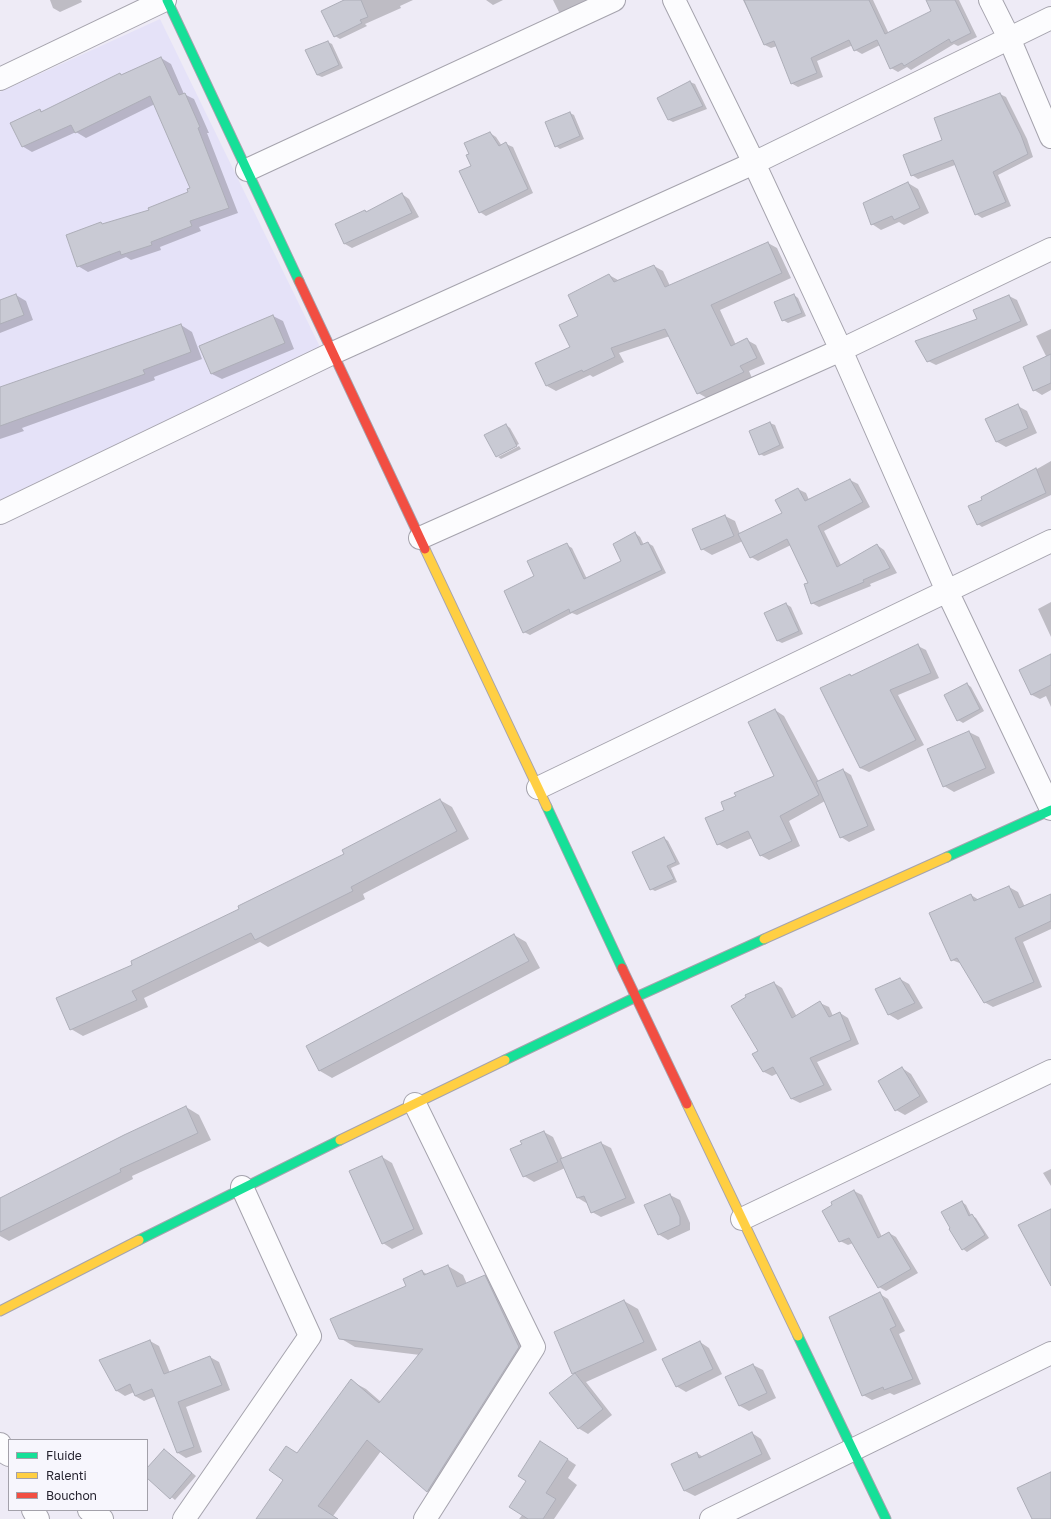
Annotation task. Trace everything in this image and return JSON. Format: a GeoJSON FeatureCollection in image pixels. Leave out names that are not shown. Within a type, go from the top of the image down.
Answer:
{"type":"FeatureCollection","features":[{"type":"Feature","properties":{"kind":"street"},"geometry":{"type":"LineString","coordinates":[[0,79],[166,0],[636,997],[886,1519]]}},
{"type":"Feature","properties":{"kind":"street"},"geometry":{"type":"LineString","coordinates":[[247,170],[614,0]]}},
{"type":"Feature","properties":{"kind":"street"},"geometry":{"type":"LineString","coordinates":[[0,1311],[242,1187],[636,997],[1051,809],[947,591],[841,350],[754,163],[674,0]]}},
{"type":"Feature","properties":{"kind":"street"},"geometry":{"type":"LineString","coordinates":[[990,0],[1009,38],[1051,137]]}},
{"type":"Feature","properties":{"kind":"street"},"geometry":{"type":"LineString","coordinates":[[0,514],[333,353],[754,163],[1051,18]]}},
{"type":"Feature","properties":{"kind":"street"},"geometry":{"type":"LineString","coordinates":[[420,538],[841,350],[1051,249]]}},
{"type":"Feature","properties":{"kind":"street"},"geometry":{"type":"LineString","coordinates":[[538,788],[1051,541]]}},
{"type":"Feature","properties":{"kind":"street"},"geometry":{"type":"LineString","coordinates":[[742,1219],[1051,1071]]}},
{"type":"Feature","properties":{"kind":"street"},"geometry":{"type":"LineString","coordinates":[[415,1104],[534,1347],[424,1519]]}},
{"type":"Feature","properties":{"kind":"street"},"geometry":{"type":"LineString","coordinates":[[184,1519],[310,1336],[242,1187]]}},
{"type":"Feature","properties":{"kind":"street"},"geometry":{"type":"LineString","coordinates":[[711,1519],[1051,1353]]}},
{"type":"Feature","properties":{"kind":"street"},"geometry":{"type":"LineString","coordinates":[[90,1511],[102,1519]]}},
{"type":"Feature","properties":{"kind":"shaded area"},"geometry":{"type":"Polygon","coordinates":[[[160,19],[320,347],[0,500],[0,92],[160,19]]]}},
{"type":"Feature","properties":{"kind":"building"},"geometry":{"type":"Polygon","coordinates":[[[344,0],[361,0],[368,17],[360,20],[362,23],[334,37],[321,11],[344,0]]]}},
{"type":"Feature","properties":{"kind":"building"},"geometry":{"type":"Polygon","coordinates":[[[744,0],[869,0],[885,34],[931,11],[926,0],[955,0],[971,33],[951,43],[949,39],[904,66],[902,63],[890,69],[877,40],[854,51],[849,40],[811,58],[817,73],[791,84],[774,41],[764,45],[744,0]]]}},
{"type":"Feature","properties":{"kind":"building"},"geometry":{"type":"Polygon","coordinates":[[[328,41],[339,65],[317,75],[305,50],[328,41]]]}},
{"type":"Feature","properties":{"kind":"building"},"geometry":{"type":"Polygon","coordinates":[[[161,57],[179,95],[185,93],[200,127],[198,128],[229,208],[190,221],[192,226],[151,242],[152,245],[121,255],[120,251],[77,267],[66,235],[101,222],[102,224],[149,210],[148,208],[188,192],[187,189],[190,188],[150,96],[75,133],[71,125],[22,147],[10,123],[40,109],[41,112],[120,73],[121,75],[161,57]]]}},
{"type":"Feature","properties":{"kind":"building"},"geometry":{"type":"Polygon","coordinates":[[[690,81],[703,106],[668,120],[657,98],[690,81]]]}},
{"type":"Feature","properties":{"kind":"building"},"geometry":{"type":"Polygon","coordinates":[[[1000,93],[1021,135],[1028,154],[993,172],[1006,202],[975,215],[953,160],[911,176],[903,155],[942,140],[934,118],[1000,93]]]}},
{"type":"Feature","properties":{"kind":"building"},"geometry":{"type":"Polygon","coordinates":[[[570,112],[580,136],[555,147],[545,122],[570,112]]]}},
{"type":"Feature","properties":{"kind":"building"},"geometry":{"type":"Polygon","coordinates":[[[490,132],[499,146],[506,142],[528,189],[479,213],[459,171],[471,166],[466,155],[469,154],[464,143],[490,132]]]}},
{"type":"Feature","properties":{"kind":"building"},"geometry":{"type":"Polygon","coordinates":[[[908,182],[920,208],[894,220],[892,216],[871,225],[863,203],[908,182]]]}},
{"type":"Feature","properties":{"kind":"building"},"geometry":{"type":"Polygon","coordinates":[[[402,193],[412,213],[344,244],[335,224],[365,210],[366,212],[402,193]]]}},
{"type":"Feature","properties":{"kind":"building"},"geometry":{"type":"Polygon","coordinates":[[[768,242],[782,273],[711,305],[731,346],[747,338],[757,358],[740,366],[744,372],[697,394],[665,329],[611,348],[615,357],[583,372],[582,370],[546,386],[535,363],[570,347],[559,325],[578,316],[568,295],[609,274],[614,282],[654,265],[665,287],[768,242]]]}},
{"type":"Feature","properties":{"kind":"building"},"geometry":{"type":"Polygon","coordinates":[[[16,294],[24,315],[0,324],[0,300],[16,294]]]}},
{"type":"Feature","properties":{"kind":"building"},"geometry":{"type":"Polygon","coordinates":[[[794,294],[802,313],[782,321],[774,302],[794,294]]]}},
{"type":"Feature","properties":{"kind":"building"},"geometry":{"type":"Polygon","coordinates":[[[1009,295],[1021,321],[927,362],[915,341],[977,319],[973,310],[1009,295]]]}},
{"type":"Feature","properties":{"kind":"building"},"geometry":{"type":"Polygon","coordinates":[[[273,315],[285,343],[211,374],[199,346],[273,315]]]}},
{"type":"Feature","properties":{"kind":"building"},"geometry":{"type":"Polygon","coordinates":[[[181,324],[191,352],[143,370],[145,374],[0,426],[0,387],[181,324]]]}},
{"type":"Feature","properties":{"kind":"building"},"geometry":{"type":"Polygon","coordinates":[[[1051,354],[1051,383],[1033,391],[1023,367],[1051,354]]]}},
{"type":"Feature","properties":{"kind":"building"},"geometry":{"type":"Polygon","coordinates":[[[1018,404],[1028,428],[996,442],[985,419],[1018,404]]]}},
{"type":"Feature","properties":{"kind":"building"},"geometry":{"type":"Polygon","coordinates":[[[770,422],[780,445],[759,455],[749,431],[770,422]]]}},
{"type":"Feature","properties":{"kind":"building"},"geometry":{"type":"Polygon","coordinates":[[[506,424],[517,446],[496,457],[484,435],[506,424]]]}},
{"type":"Feature","properties":{"kind":"building"},"geometry":{"type":"Polygon","coordinates":[[[1036,468],[1046,493],[977,525],[968,506],[982,500],[981,497],[1036,468]]]}},
{"type":"Feature","properties":{"kind":"building"},"geometry":{"type":"Polygon","coordinates":[[[850,479],[863,502],[818,526],[837,567],[877,544],[890,568],[863,580],[864,582],[811,604],[804,584],[808,583],[787,539],[750,558],[738,534],[782,513],[775,500],[798,488],[805,501],[850,479]]]}},
{"type":"Feature","properties":{"kind":"building"},"geometry":{"type":"Polygon","coordinates":[[[725,515],[734,536],[701,550],[692,529],[725,515]]]}},
{"type":"Feature","properties":{"kind":"building"},"geometry":{"type":"Polygon","coordinates":[[[635,532],[641,545],[648,542],[662,570],[570,613],[569,609],[523,633],[504,591],[534,576],[527,561],[567,543],[584,579],[621,561],[613,544],[635,532]]]}},
{"type":"Feature","properties":{"kind":"building"},"geometry":{"type":"Polygon","coordinates":[[[786,603],[799,631],[777,641],[764,613],[786,603]]]}},
{"type":"Feature","properties":{"kind":"building"},"geometry":{"type":"Polygon","coordinates":[[[918,644],[931,673],[890,690],[916,740],[860,768],[820,688],[850,674],[851,676],[918,644]]]}},
{"type":"Feature","properties":{"kind":"building"},"geometry":{"type":"Polygon","coordinates":[[[1051,654],[1051,685],[1031,695],[1019,670],[1051,654]]]}},
{"type":"Feature","properties":{"kind":"building"},"geometry":{"type":"Polygon","coordinates":[[[967,683],[980,709],[957,721],[944,695],[967,683]]]}},
{"type":"Feature","properties":{"kind":"building"},"geometry":{"type":"Polygon","coordinates":[[[775,709],[819,795],[780,816],[792,841],[760,856],[748,831],[717,845],[705,818],[724,810],[721,802],[736,796],[734,793],[774,776],[748,722],[775,709]]]}},
{"type":"Feature","properties":{"kind":"building"},"geometry":{"type":"Polygon","coordinates":[[[969,731],[986,768],[943,787],[927,749],[969,731]]]}},
{"type":"Feature","properties":{"kind":"building"},"geometry":{"type":"Polygon","coordinates":[[[843,769],[868,826],[840,838],[816,782],[843,769]]]}},
{"type":"Feature","properties":{"kind":"building"},"geometry":{"type":"Polygon","coordinates":[[[440,799],[457,831],[351,887],[353,891],[255,940],[251,933],[132,991],[137,1000],[70,1030],[56,998],[132,965],[131,961],[239,909],[238,906],[344,854],[342,850],[440,799]]]}},
{"type":"Feature","properties":{"kind":"building"},"geometry":{"type":"Polygon","coordinates":[[[664,837],[676,862],[667,866],[674,879],[650,890],[632,852],[664,837]]]}},
{"type":"Feature","properties":{"kind":"building"},"geometry":{"type":"Polygon","coordinates":[[[1009,886],[1019,908],[1051,894],[1051,921],[1015,938],[1034,982],[984,1003],[957,958],[951,961],[929,913],[971,894],[974,901],[1009,886]]]}},
{"type":"Feature","properties":{"kind":"building"},"geometry":{"type":"Polygon","coordinates":[[[514,934],[529,961],[319,1071],[306,1046],[514,934]]]}},
{"type":"Feature","properties":{"kind":"building"},"geometry":{"type":"Polygon","coordinates":[[[900,978],[915,1003],[888,1015],[875,989],[900,978]]]}},
{"type":"Feature","properties":{"kind":"building"},"geometry":{"type":"Polygon","coordinates":[[[774,982],[792,1018],[820,1001],[829,1017],[840,1012],[851,1040],[810,1058],[824,1085],[791,1099],[773,1067],[763,1072],[752,1054],[758,1051],[731,1006],[746,997],[745,995],[774,982]]]}},
{"type":"Feature","properties":{"kind":"building"},"geometry":{"type":"Polygon","coordinates":[[[902,1067],[920,1096],[895,1111],[878,1081],[902,1067]]]}},
{"type":"Feature","properties":{"kind":"building"},"geometry":{"type":"Polygon","coordinates":[[[186,1106],[198,1133],[120,1169],[121,1172],[0,1232],[0,1198],[124,1135],[186,1106]]]}},
{"type":"Feature","properties":{"kind":"building"},"geometry":{"type":"Polygon","coordinates":[[[544,1131],[558,1162],[523,1177],[510,1149],[522,1144],[520,1141],[544,1131]]]}},
{"type":"Feature","properties":{"kind":"building"},"geometry":{"type":"Polygon","coordinates":[[[601,1142],[626,1198],[591,1213],[584,1196],[577,1198],[560,1159],[601,1142]]]}},
{"type":"Feature","properties":{"kind":"building"},"geometry":{"type":"Polygon","coordinates":[[[382,1156],[414,1229],[382,1244],[349,1171],[382,1156]]]}},
{"type":"Feature","properties":{"kind":"building"},"geometry":{"type":"Polygon","coordinates":[[[854,1190],[878,1238],[889,1232],[911,1269],[878,1288],[849,1238],[839,1242],[822,1211],[832,1205],[831,1202],[854,1190]]]}},
{"type":"Feature","properties":{"kind":"building"},"geometry":{"type":"Polygon","coordinates":[[[670,1194],[680,1217],[680,1225],[658,1235],[644,1205],[670,1194]]]}},
{"type":"Feature","properties":{"kind":"building"},"geometry":{"type":"Polygon","coordinates":[[[962,1201],[969,1216],[972,1214],[985,1235],[962,1250],[949,1229],[950,1228],[941,1212],[962,1201]]]}},
{"type":"Feature","properties":{"kind":"building"},"geometry":{"type":"Polygon","coordinates":[[[1051,1209],[1051,1286],[1018,1225],[1051,1209]]]}},
{"type":"Feature","properties":{"kind":"building"},"geometry":{"type":"Polygon","coordinates":[[[448,1265],[457,1287],[485,1275],[519,1347],[427,1492],[367,1440],[318,1506],[338,1519],[256,1519],[283,1480],[269,1470],[286,1446],[297,1453],[351,1379],[379,1403],[423,1349],[339,1339],[330,1319],[406,1286],[403,1279],[422,1270],[424,1275],[448,1265]]]}},
{"type":"Feature","properties":{"kind":"building"},"geometry":{"type":"Polygon","coordinates":[[[880,1292],[896,1326],[890,1329],[913,1379],[884,1390],[883,1387],[862,1396],[829,1317],[880,1292]]]}},
{"type":"Feature","properties":{"kind":"building"},"geometry":{"type":"Polygon","coordinates":[[[624,1300],[644,1342],[572,1374],[554,1332],[624,1300]]]}},
{"type":"Feature","properties":{"kind":"building"},"geometry":{"type":"Polygon","coordinates":[[[150,1340],[164,1374],[210,1356],[222,1385],[178,1402],[194,1447],[177,1453],[152,1389],[135,1396],[130,1384],[116,1391],[99,1360],[150,1340]]]}},
{"type":"Feature","properties":{"kind":"building"},"geometry":{"type":"Polygon","coordinates":[[[700,1341],[713,1369],[676,1387],[662,1359],[700,1341]]]}},
{"type":"Feature","properties":{"kind":"building"},"geometry":{"type":"Polygon","coordinates":[[[753,1364],[767,1393],[739,1406],[725,1377],[753,1364]]]}},
{"type":"Feature","properties":{"kind":"building"},"geometry":{"type":"Polygon","coordinates":[[[575,1373],[603,1409],[578,1429],[549,1393],[575,1373]]]}},
{"type":"Feature","properties":{"kind":"building"},"geometry":{"type":"Polygon","coordinates":[[[752,1432],[762,1454],[684,1491],[671,1464],[697,1452],[699,1458],[752,1432]]]}},
{"type":"Feature","properties":{"kind":"building"},"geometry":{"type":"Polygon","coordinates":[[[540,1441],[568,1459],[546,1493],[556,1499],[543,1519],[528,1519],[509,1507],[526,1481],[518,1476],[540,1441]]]}},
{"type":"Feature","properties":{"kind":"building"},"geometry":{"type":"Polygon","coordinates":[[[164,1449],[192,1473],[170,1499],[148,1479],[148,1467],[164,1449]]]}},
{"type":"Feature","properties":{"kind":"building"},"geometry":{"type":"Polygon","coordinates":[[[1051,1472],[1051,1519],[1032,1519],[1017,1488],[1051,1472]]]}},
{"type":"Feature","properties":{"kind":"traffic: fast"},"geometry":{"type":"LineString","coordinates":[[167,0],[299,281]]}},
{"type":"Feature","properties":{"kind":"traffic: fast"},"geometry":{"type":"LineString","coordinates":[[547,807],[622,968]]}},
{"type":"Feature","properties":{"kind":"traffic: fast"},"geometry":{"type":"LineString","coordinates":[[947,857],[1051,810]]}},
{"type":"Feature","properties":{"kind":"traffic: fast"},"geometry":{"type":"LineString","coordinates":[[505,1060],[636,997],[764,939]]}},
{"type":"Feature","properties":{"kind":"traffic: fast"},"geometry":{"type":"LineString","coordinates":[[139,1240],[340,1140]]}},
{"type":"Feature","properties":{"kind":"traffic: fast"},"geometry":{"type":"LineString","coordinates":[[798,1336],[886,1519]]}},
{"type":"Feature","properties":{"kind":"traffic: slow"},"geometry":{"type":"LineString","coordinates":[[425,549],[547,807]]}},
{"type":"Feature","properties":{"kind":"traffic: slow"},"geometry":{"type":"LineString","coordinates":[[764,939],[947,857]]}},
{"type":"Feature","properties":{"kind":"traffic: slow"},"geometry":{"type":"LineString","coordinates":[[340,1140],[505,1060]]}},
{"type":"Feature","properties":{"kind":"traffic: slow"},"geometry":{"type":"LineString","coordinates":[[687,1104],[798,1336]]}},
{"type":"Feature","properties":{"kind":"traffic: slow"},"geometry":{"type":"LineString","coordinates":[[0,1311],[139,1240]]}},
{"type":"Feature","properties":{"kind":"traffic: jam"},"geometry":{"type":"LineString","coordinates":[[299,281],[425,549]]}},
{"type":"Feature","properties":{"kind":"traffic: jam"},"geometry":{"type":"LineString","coordinates":[[622,968],[687,1104]]}}]}
